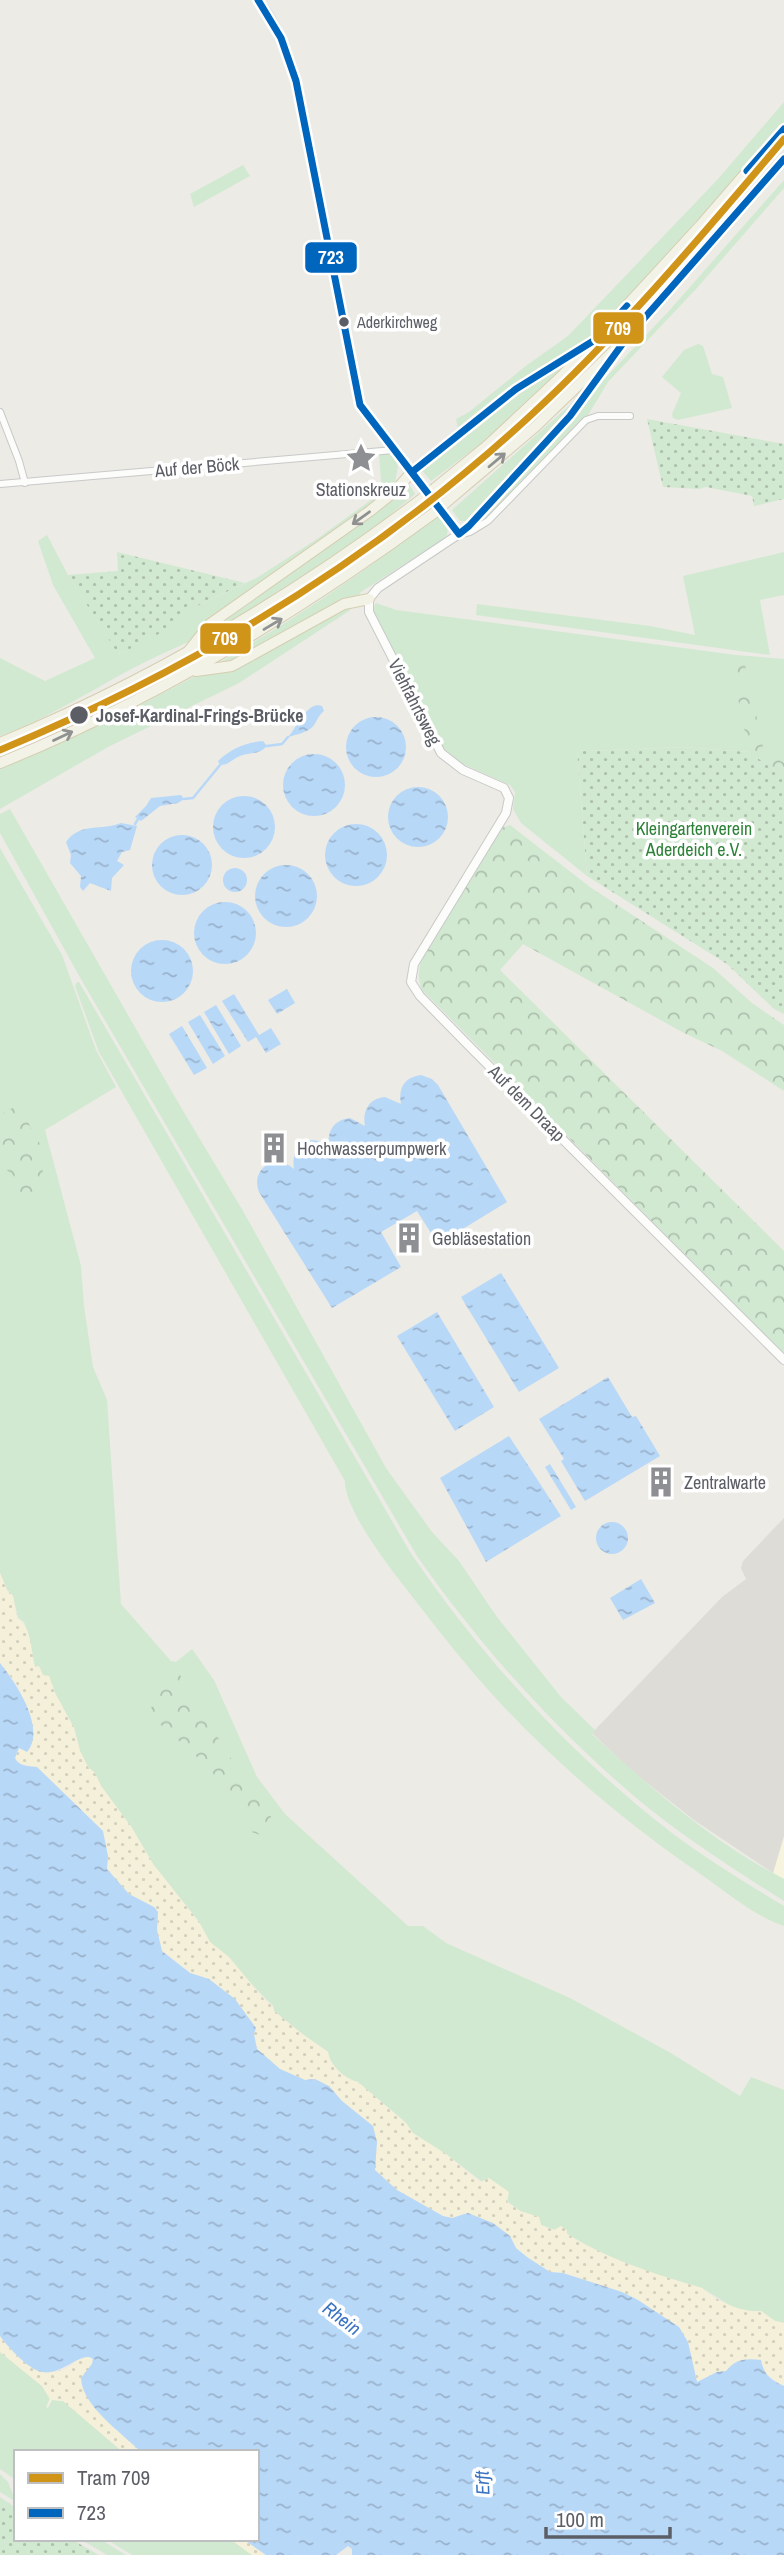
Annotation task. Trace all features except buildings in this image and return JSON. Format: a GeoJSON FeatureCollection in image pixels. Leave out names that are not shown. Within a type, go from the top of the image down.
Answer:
{"type":"FeatureCollection","features":[{"type":"Feature","properties":{"kind":"main road"},"geometry":{"type":"LineString","coordinates":[[0,743],[125,685],[236,626],[318,574],[423,498],[524,413],[598,338],[784,129]]}},
{"type":"Feature","properties":{"kind":"main road"},"geometry":{"type":"LineString","coordinates":[[0,763],[68,734],[193,671],[294,611],[434,513],[536,426],[626,339],[784,159]]}},
{"type":"Feature","properties":{"kind":"main road"},"geometry":{"type":"LineString","coordinates":[[187,653],[210,624],[370,511],[412,472],[516,389],[598,338]]}},
{"type":"Feature","properties":{"kind":"main road"},"geometry":{"type":"LineString","coordinates":[[459,534],[570,416],[626,339]]}},
{"type":"Feature","properties":{"kind":"main road"},"geometry":{"type":"LineString","coordinates":[[193,671],[232,666],[344,604],[369,599]]}},
{"type":"Feature","properties":{"kind":"street"},"geometry":{"type":"LineString","coordinates":[[258,0],[289,54],[296,81],[360,405],[459,534]]}},
{"type":"Feature","properties":{"kind":"street"},"geometry":{"type":"LineString","coordinates":[[0,412],[19,461],[24,483]]}},
{"type":"Feature","properties":{"kind":"street"},"geometry":{"type":"LineString","coordinates":[[369,599],[384,582],[459,534],[470,532],[488,521],[586,420],[598,416],[630,416]]}},
{"type":"Feature","properties":{"kind":"street","name":"Auf der Böck"},"geometry":{"type":"LineString","coordinates":[[0,484],[394,450]]}},
{"type":"Feature","properties":{"kind":"street","name":"Viehfahrtsweg"},"geometry":{"type":"LineString","coordinates":[[369,599],[368,608],[373,620],[435,744],[441,753],[463,770],[506,789],[509,803],[506,813]]}},
{"type":"Feature","properties":{"kind":"street","name":"Auf dem Draap"},"geometry":{"type":"LineString","coordinates":[[506,813],[414,964],[411,974],[413,986],[472,1049],[784,1360]]}},
{"type":"Feature","properties":{"kind":"shaded area"},"geometry":{"type":"Polygon","coordinates":[[[784,1518],[784,1836],[773,1873],[694,1820],[632,1771],[592,1733],[722,1597],[746,1579],[741,1568],[743,1561],[784,1518]]]}},
{"type":"Feature","properties":{"kind":"shaded area"},"geometry":{"type":"Polygon","coordinates":[[[784,1836],[784,1879],[773,1873],[784,1836]]]}},
{"type":"Feature","properties":{"kind":"green space"},"geometry":{"type":"Polygon","coordinates":[[[784,102],[784,122],[595,336],[554,379],[483,442],[431,481],[417,465],[458,429],[456,419],[469,412],[568,336],[718,179],[784,102]]]}},
{"type":"Feature","properties":{"kind":"green space"},"geometry":{"type":"Polygon","coordinates":[[[243,165],[250,176],[194,207],[190,194],[243,165]]]}},
{"type":"Feature","properties":{"kind":"green space"},"geometry":{"type":"Polygon","coordinates":[[[784,180],[784,188],[697,288],[608,382],[588,415],[473,529],[591,393],[668,312],[784,180]]]}},
{"type":"Feature","properties":{"kind":"green space"},"geometry":{"type":"Polygon","coordinates":[[[698,344],[703,346],[712,374],[723,377],[732,408],[678,420],[673,418],[672,414],[681,393],[662,377],[684,350],[698,344]]]}},
{"type":"Feature","properties":{"kind":"green space"},"geometry":{"type":"Polygon","coordinates":[[[580,396],[469,521],[460,521],[452,510],[580,396]]]}},
{"type":"Feature","properties":{"kind":"green space"},"geometry":{"type":"Polygon","coordinates":[[[647,419],[784,444],[784,499],[754,506],[752,496],[706,487],[663,487],[647,419]]]}},
{"type":"Feature","properties":{"kind":"green space"},"geometry":{"type":"Polygon","coordinates":[[[387,453],[395,458],[398,466],[395,483],[409,484],[415,494],[369,532],[294,584],[242,615],[143,663],[37,720],[0,736],[0,658],[45,681],[95,658],[53,585],[38,541],[47,535],[68,575],[119,654],[197,606],[258,577],[382,492],[379,454],[387,453]]]}},
{"type":"Feature","properties":{"kind":"green space"},"geometry":{"type":"Polygon","coordinates":[[[437,515],[448,527],[447,535],[361,592],[349,611],[239,683],[108,747],[0,809],[0,767],[115,717],[228,658],[336,589],[437,515]]]}},
{"type":"Feature","properties":{"kind":"green space"},"geometry":{"type":"Polygon","coordinates":[[[117,552],[245,583],[197,606],[178,623],[118,654],[68,575],[118,571],[117,552]]]}},
{"type":"Feature","properties":{"kind":"green space"},"geometry":{"type":"Polygon","coordinates":[[[784,552],[784,595],[760,600],[770,655],[476,615],[477,604],[650,626],[695,635],[683,576],[784,552]]]}},
{"type":"Feature","properties":{"kind":"green space"},"geometry":{"type":"Polygon","coordinates":[[[376,603],[396,610],[784,659],[784,777],[749,752],[683,747],[577,750],[587,876],[521,823],[513,809],[515,792],[510,785],[458,762],[442,747],[374,614],[376,603]]]}},
{"type":"Feature","properties":{"kind":"green space"},"geometry":{"type":"Polygon","coordinates":[[[736,655],[743,659],[764,751],[784,763],[784,777],[749,752],[734,679],[736,655]]]}},
{"type":"Feature","properties":{"kind":"green space","name":"Kleingartenverein Aderdeich e.V."},"geometry":{"type":"Polygon","coordinates":[[[683,747],[749,752],[784,777],[784,1014],[774,1009],[727,964],[587,876],[577,750],[683,747]]]}},
{"type":"Feature","properties":{"kind":"green space"},"geometry":{"type":"Polygon","coordinates":[[[10,809],[243,1211],[386,1468],[432,1532],[459,1561],[497,1617],[561,1697],[595,1730],[592,1734],[707,1831],[784,1879],[784,1901],[671,1825],[635,1797],[575,1742],[518,1684],[417,1556],[82,981],[0,833],[0,814],[10,809]]]}},
{"type":"Feature","properties":{"kind":"green space"},"geometry":{"type":"Polygon","coordinates":[[[510,825],[590,887],[713,968],[752,1003],[784,1025],[784,1091],[722,1051],[684,1033],[523,944],[500,970],[784,1251],[784,1354],[422,990],[419,972],[424,954],[501,828],[510,825]]]}},
{"type":"Feature","properties":{"kind":"green space"},"geometry":{"type":"Polygon","coordinates":[[[0,848],[62,955],[96,1050],[116,1087],[45,1130],[81,1266],[93,1367],[107,1400],[121,1604],[171,1661],[176,1662],[192,1649],[214,1680],[257,1777],[285,1814],[408,1926],[423,1926],[446,1943],[570,1998],[669,2052],[740,2096],[751,2077],[784,2090],[784,2323],[775,2321],[761,2311],[737,2310],[702,2288],[634,2268],[597,2252],[567,2234],[541,2225],[539,2217],[520,2211],[446,2154],[413,2133],[406,2123],[358,2082],[339,2071],[328,2052],[274,2011],[273,2006],[210,1942],[199,1922],[153,1864],[132,1828],[101,1786],[95,1773],[88,1767],[80,1751],[74,1728],[52,1684],[35,1668],[24,1622],[18,1618],[13,1596],[7,1590],[0,1573],[0,848]]]}},
{"type":"Feature","properties":{"kind":"green space"},"geometry":{"type":"Polygon","coordinates":[[[77,982],[410,1552],[467,1630],[530,1703],[635,1803],[713,1862],[784,1906],[784,1926],[751,1910],[668,1851],[607,1804],[549,1753],[495,1698],[397,1576],[351,1506],[345,1481],[99,1052],[75,986],[77,982]]]}},
{"type":"Feature","properties":{"kind":"green space"},"geometry":{"type":"Polygon","coordinates":[[[19,1104],[23,1105],[30,1127],[40,1144],[44,1183],[34,1198],[26,1201],[20,1199],[13,1175],[0,1165],[0,1115],[19,1104]]]}},
{"type":"Feature","properties":{"kind":"green space"},"geometry":{"type":"Polygon","coordinates":[[[174,1665],[230,1757],[264,1800],[271,1817],[267,1832],[260,1835],[249,1831],[230,1791],[161,1725],[148,1724],[147,1718],[152,1706],[142,1697],[174,1665]]]}},
{"type":"Feature","properties":{"kind":"green space"},"geometry":{"type":"Polygon","coordinates":[[[0,2352],[42,2386],[50,2398],[46,2407],[48,2408],[52,2400],[63,2401],[121,2450],[14,2450],[14,2479],[0,2469],[0,2352]]]}},
{"type":"Feature","properties":{"kind":"green space"},"geometry":{"type":"Polygon","coordinates":[[[0,2474],[8,2482],[14,2501],[0,2492],[0,2474]]]}},
{"type":"Feature","properties":{"kind":"green space"},"geometry":{"type":"Polygon","coordinates":[[[0,2497],[14,2507],[14,2541],[74,2541],[99,2555],[0,2555],[0,2497]]]}},
{"type":"Feature","properties":{"kind":"green space"},"geometry":{"type":"Polygon","coordinates":[[[83,2541],[103,2541],[126,2555],[107,2555],[83,2541]]]}},
{"type":"Feature","properties":{"kind":"green space"},"geometry":{"type":"Polygon","coordinates":[[[109,2541],[233,2541],[252,2555],[132,2555],[109,2541]]]}},
{"type":"Feature","properties":{"kind":"sand"},"geometry":{"type":"Polygon","coordinates":[[[0,1573],[7,1590],[13,1596],[17,1618],[26,1627],[35,1667],[39,1666],[43,1675],[49,1676],[74,1728],[80,1751],[88,1767],[95,1773],[101,1786],[132,1828],[153,1864],[199,1922],[210,1942],[229,1957],[273,2006],[274,2011],[328,2052],[339,2071],[358,2082],[406,2123],[413,2133],[446,2154],[480,2182],[489,2178],[509,2192],[507,2202],[520,2211],[539,2217],[541,2225],[554,2230],[561,2226],[567,2230],[567,2234],[616,2259],[702,2288],[730,2305],[761,2311],[775,2321],[784,2323],[784,2386],[756,2366],[741,2362],[734,2364],[727,2371],[717,2372],[697,2382],[693,2363],[679,2328],[638,2300],[622,2292],[563,2273],[550,2272],[516,2248],[510,2236],[493,2223],[464,2213],[452,2218],[443,2216],[397,2190],[375,2170],[360,2115],[329,2086],[310,2079],[305,2080],[280,2069],[257,2049],[254,2034],[215,1984],[191,1973],[162,1951],[157,1930],[158,1912],[154,1907],[129,1894],[107,1869],[108,1856],[103,1831],[37,1767],[21,1764],[15,1759],[19,1748],[31,1748],[31,1724],[18,1686],[0,1663],[0,1573]]]}},
{"type":"Feature","properties":{"kind":"sand"},"geometry":{"type":"Polygon","coordinates":[[[0,2336],[22,2360],[40,2370],[50,2372],[60,2371],[81,2357],[89,2356],[93,2361],[89,2368],[93,2407],[139,2450],[121,2450],[63,2401],[52,2400],[47,2408],[50,2399],[42,2386],[0,2352],[0,2336]]]}},
{"type":"Feature","properties":{"kind":"sand"},"geometry":{"type":"Polygon","coordinates":[[[233,2541],[246,2541],[266,2555],[252,2555],[233,2541]]]}},
{"type":"Feature","properties":{"kind":"water"},"geometry":{"type":"Polygon","coordinates":[[[317,705],[322,706],[324,711],[312,727],[288,737],[304,714],[317,705]]]}},
{"type":"Feature","properties":{"kind":"water"},"geometry":{"type":"Polygon","coordinates":[[[370,717],[382,717],[398,725],[404,735],[404,759],[398,769],[382,777],[370,777],[354,769],[346,753],[346,741],[354,725],[370,717]]]}},
{"type":"Feature","properties":{"kind":"water"},"geometry":{"type":"Polygon","coordinates":[[[263,741],[267,746],[261,751],[240,756],[226,764],[220,765],[218,761],[233,749],[263,741]]]}},
{"type":"Feature","properties":{"kind":"water"},"geometry":{"type":"Polygon","coordinates":[[[314,754],[336,763],[345,785],[336,807],[314,816],[292,807],[283,785],[292,763],[314,754]]]}},
{"type":"Feature","properties":{"kind":"water"},"geometry":{"type":"Polygon","coordinates":[[[412,787],[424,787],[440,795],[446,805],[446,829],[440,839],[424,847],[412,847],[396,839],[388,823],[388,811],[396,795],[412,787]]]}},
{"type":"Feature","properties":{"kind":"water"},"geometry":{"type":"Polygon","coordinates":[[[181,795],[184,799],[178,803],[160,806],[141,821],[135,817],[151,798],[181,795]]]}},
{"type":"Feature","properties":{"kind":"water"},"geometry":{"type":"Polygon","coordinates":[[[244,796],[266,805],[275,827],[266,849],[244,858],[222,849],[213,827],[222,805],[244,796]]]}},
{"type":"Feature","properties":{"kind":"water"},"geometry":{"type":"Polygon","coordinates":[[[121,823],[137,826],[130,850],[122,852],[117,861],[124,865],[112,878],[111,891],[90,883],[83,891],[80,887],[81,876],[70,863],[71,855],[66,842],[85,829],[121,823]]]}},
{"type":"Feature","properties":{"kind":"water"},"geometry":{"type":"Polygon","coordinates":[[[356,824],[378,833],[387,855],[378,877],[356,886],[334,877],[325,855],[334,833],[356,824]]]}},
{"type":"Feature","properties":{"kind":"water"},"geometry":{"type":"Polygon","coordinates":[[[176,835],[188,835],[207,848],[212,865],[210,877],[199,890],[188,895],[176,895],[157,882],[152,871],[152,859],[165,840],[176,835]]]}},
{"type":"Feature","properties":{"kind":"water"},"geometry":{"type":"Polygon","coordinates":[[[286,865],[308,874],[317,896],[308,918],[286,927],[264,918],[255,896],[264,874],[286,865]]]}},
{"type":"Feature","properties":{"kind":"water"},"geometry":{"type":"Polygon","coordinates":[[[235,868],[244,871],[247,880],[244,889],[235,892],[226,889],[223,880],[226,871],[235,868]]]}},
{"type":"Feature","properties":{"kind":"water"},"geometry":{"type":"Polygon","coordinates":[[[225,902],[247,911],[256,933],[247,955],[225,964],[203,955],[194,933],[203,911],[225,902]]]}},
{"type":"Feature","properties":{"kind":"water"},"geometry":{"type":"Polygon","coordinates":[[[162,940],[184,949],[193,971],[184,993],[162,1002],[140,993],[131,971],[140,949],[162,940]]]}},
{"type":"Feature","properties":{"kind":"water"},"geometry":{"type":"Polygon","coordinates":[[[287,989],[295,1003],[277,1014],[268,1000],[287,989]]]}},
{"type":"Feature","properties":{"kind":"water"},"geometry":{"type":"Polygon","coordinates":[[[234,994],[259,1035],[271,1028],[281,1044],[266,1053],[256,1037],[248,1042],[222,1001],[234,994]]]}},
{"type":"Feature","properties":{"kind":"water"},"geometry":{"type":"Polygon","coordinates":[[[216,1005],[241,1046],[229,1054],[204,1012],[216,1005]]]}},
{"type":"Feature","properties":{"kind":"water"},"geometry":{"type":"Polygon","coordinates":[[[200,1015],[225,1056],[213,1064],[188,1022],[200,1015]]]}},
{"type":"Feature","properties":{"kind":"water"},"geometry":{"type":"Polygon","coordinates":[[[182,1026],[207,1068],[194,1075],[169,1034],[182,1026]]]}},
{"type":"Feature","properties":{"kind":"water"},"geometry":{"type":"Polygon","coordinates":[[[421,1075],[432,1079],[438,1085],[507,1202],[438,1244],[417,1211],[381,1232],[401,1267],[332,1308],[259,1192],[258,1176],[261,1170],[273,1163],[287,1164],[294,1169],[295,1154],[303,1143],[315,1140],[329,1147],[330,1132],[339,1121],[350,1118],[365,1126],[366,1110],[375,1100],[385,1097],[401,1104],[400,1093],[406,1081],[421,1075]]]}},
{"type":"Feature","properties":{"kind":"water"},"geometry":{"type":"Polygon","coordinates":[[[501,1273],[559,1368],[519,1392],[461,1297],[501,1273]]]}},
{"type":"Feature","properties":{"kind":"water"},"geometry":{"type":"Polygon","coordinates":[[[437,1312],[494,1407],[455,1431],[397,1336],[437,1312]]]}},
{"type":"Feature","properties":{"kind":"water"},"geometry":{"type":"Polygon","coordinates":[[[608,1377],[660,1456],[585,1501],[561,1461],[564,1459],[539,1419],[608,1377]]]}},
{"type":"Feature","properties":{"kind":"water"},"geometry":{"type":"Polygon","coordinates":[[[509,1436],[561,1516],[486,1562],[440,1478],[509,1436]]]}},
{"type":"Feature","properties":{"kind":"water"},"geometry":{"type":"Polygon","coordinates":[[[550,1464],[576,1507],[571,1510],[545,1467],[550,1464]]]}},
{"type":"Feature","properties":{"kind":"water"},"geometry":{"type":"Polygon","coordinates":[[[612,1522],[623,1527],[628,1538],[623,1549],[612,1554],[601,1549],[596,1538],[601,1527],[612,1522]]]}},
{"type":"Feature","properties":{"kind":"water"},"geometry":{"type":"Polygon","coordinates":[[[641,1579],[655,1603],[623,1620],[610,1598],[641,1579]]]}},
{"type":"Feature","properties":{"kind":"water"},"geometry":{"type":"Polygon","coordinates":[[[0,1663],[20,1693],[31,1718],[32,1742],[27,1752],[19,1748],[15,1758],[17,1761],[37,1767],[103,1831],[108,1856],[107,1869],[129,1894],[154,1907],[158,1912],[157,1930],[162,1951],[190,1973],[209,1979],[235,1999],[256,2028],[254,2034],[257,2049],[280,2069],[305,2080],[315,2079],[329,2086],[342,2101],[373,2126],[377,2142],[375,2170],[397,2190],[443,2216],[452,2218],[468,2213],[493,2223],[510,2236],[516,2248],[550,2272],[563,2273],[622,2292],[638,2300],[679,2327],[688,2342],[697,2382],[717,2372],[726,2371],[737,2362],[756,2359],[761,2360],[764,2370],[775,2382],[784,2386],[784,2555],[352,2555],[352,2549],[348,2546],[336,2555],[266,2555],[246,2541],[259,2541],[259,2450],[139,2450],[88,2399],[81,2378],[93,2359],[83,2358],[57,2370],[42,2372],[25,2363],[0,2336],[0,1663]]]}},
{"type":"Feature","properties":{"kind":"waterway"},"geometry":{"type":"LineString","coordinates":[[267,746],[282,744],[288,737]]}},
{"type":"Feature","properties":{"kind":"waterway"},"geometry":{"type":"LineString","coordinates":[[184,799],[193,798],[220,765]]}},
{"type":"Feature","properties":{"kind":"waterway"},"geometry":{"type":"LineString","coordinates":[[135,824],[138,819]]}},
{"type":"Feature","properties":{"kind":"tram line","name":"709"},"geometry":{"type":"LineString","coordinates":[[0,750],[143,684],[212,646],[280,606],[409,517],[471,468],[564,384],[661,281],[784,139]]}},
{"type":"Feature","properties":{"kind":"transit line","name":"723"},"geometry":{"type":"LineString","coordinates":[[258,0],[281,38],[296,81],[360,405],[459,534],[570,416],[626,339],[784,159]]}},
{"type":"Feature","properties":{"kind":"transit line","name":"723"},"geometry":{"type":"LineString","coordinates":[[747,171],[784,129]]}},
{"type":"Feature","properties":{"kind":"transit line","name":"723"},"geometry":{"type":"LineString","coordinates":[[412,472],[516,389],[598,338],[627,306]]}},
{"type":"Feature","properties":{"kind":"place","name":"Aderkirchweg"},"geometry":{"type":"Point","coordinates":[344,322]}},
{"type":"Feature","properties":{"kind":"place","name":"Stationskreuz"},"geometry":{"type":"Point","coordinates":[361,458]}},
{"type":"Feature","properties":{"kind":"place","name":"Josef-Kardinal-Frings-Brücke"},"geometry":{"type":"Point","coordinates":[79,715]}},
{"type":"Feature","properties":{"kind":"place","name":"Hochwasserpumpwerk"},"geometry":{"type":"Point","coordinates":[274,1148]}},
{"type":"Feature","properties":{"kind":"place","name":"Gebläsestation"},"geometry":{"type":"Point","coordinates":[409,1238]}},
{"type":"Feature","properties":{"kind":"place","name":"Zentralwarte"},"geometry":{"type":"Point","coordinates":[661,1482]}},
{"type":"Feature","properties":{"kind":"water label","name":"Rhein"},"geometry":{"type":"Point","coordinates":[342,2318]}},
{"type":"Feature","properties":{"kind":"water label","name":"Erft"},"geometry":{"type":"Point","coordinates":[482,2483]}}]}
